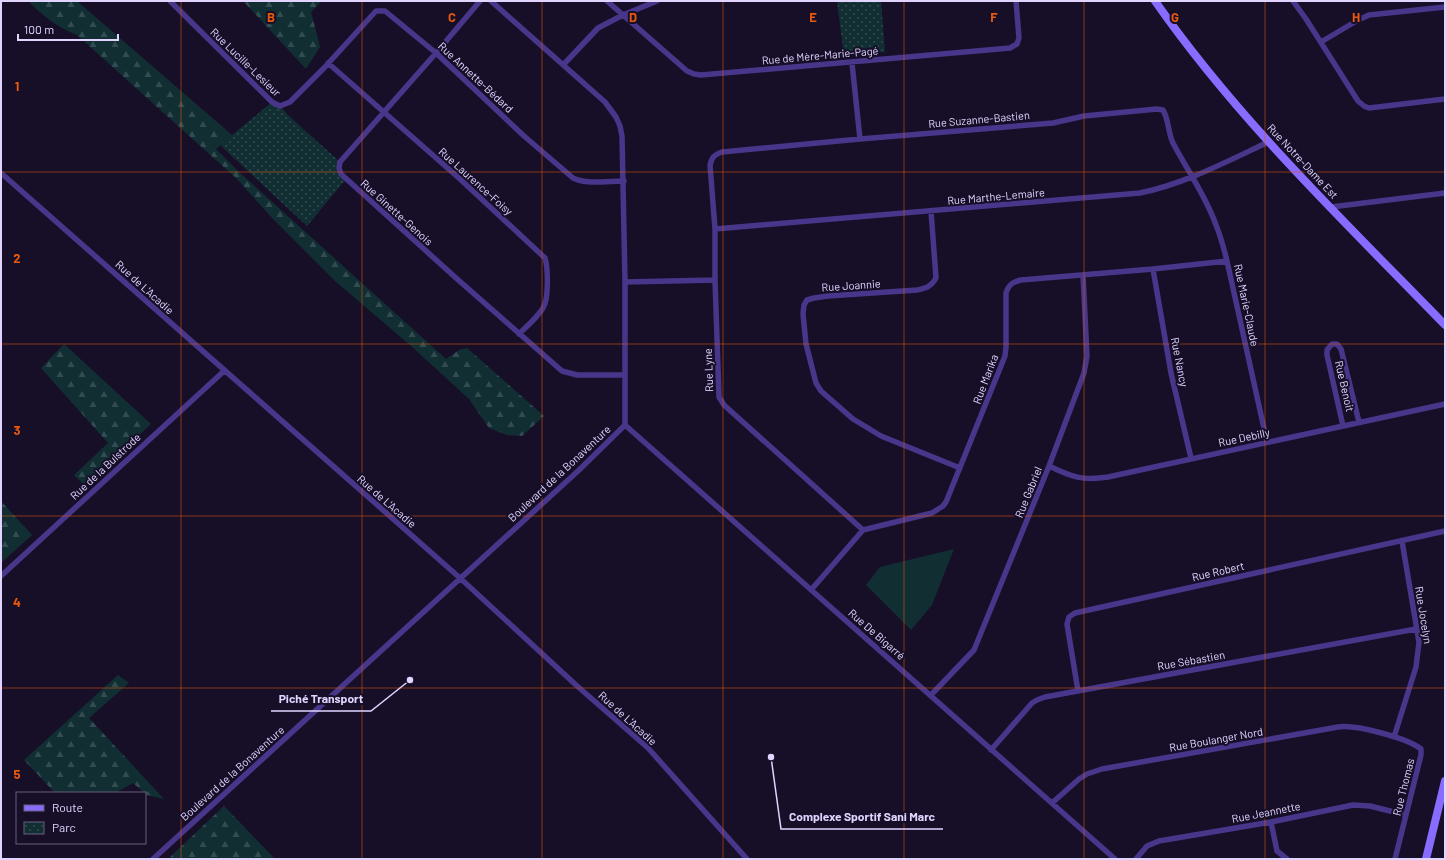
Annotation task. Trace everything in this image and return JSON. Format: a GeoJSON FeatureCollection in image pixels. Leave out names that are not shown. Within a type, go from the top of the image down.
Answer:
{"type":"FeatureCollection","features":[{"type":"Feature","properties":{"kind":"street","name":"Rue Lucille-Lesieur"},"geometry":{"type":"LineString","coordinates":[[170,1],[275,105],[285,105],[290,102],[328,63]]}},
{"type":"Feature","properties":{"kind":"street","name":"Rue Ginette-Genois"},"geometry":{"type":"LineString","coordinates":[[480,1],[340,162],[339,168],[341,174],[562,371],[569,374],[583,376],[625,374]]}},
{"type":"Feature","properties":{"kind":"street","name":"Boulevard de la Bonaventure"},"geometry":{"type":"LineString","coordinates":[[153,859],[578,471],[625,425],[624,181],[622,136],[620,126],[616,117],[605,102],[564,64],[491,1]]}},
{"type":"Feature","properties":{"kind":"street","name":"Rue de Mère-Marie-Pagé"},"geometry":{"type":"LineString","coordinates":[[607,1],[687,71],[701,75],[1010,48],[1017,44],[1019,38],[1016,1]]}},
{"type":"Feature","properties":{"kind":"street"},"geometry":{"type":"LineString","coordinates":[[564,64],[598,28],[623,15],[657,1]]}},
{"type":"Feature","properties":{"kind":"street","name":"Rue Notre-Dame Est"},"geometry":{"type":"LineString","coordinates":[[1156,1],[1201,63],[1269,141],[1445,325]]}},
{"type":"Feature","properties":{"kind":"street"},"geometry":{"type":"LineString","coordinates":[[1293,1],[1321,42],[1358,102],[1364,106],[1369,108],[1445,99]]}},
{"type":"Feature","properties":{"kind":"street"},"geometry":{"type":"LineString","coordinates":[[1321,42],[1369,15],[1445,7]]}},
{"type":"Feature","properties":{"kind":"street","name":"Rue Annette-Bédard"},"geometry":{"type":"LineString","coordinates":[[328,63],[376,11],[385,11],[436,53],[524,136],[573,178],[580,181],[591,182],[624,181]]}},
{"type":"Feature","properties":{"kind":"street","name":"Rue Laurence-Foisy"},"geometry":{"type":"LineString","coordinates":[[328,63],[460,179],[545,258],[547,264],[546,301],[543,308],[520,334]]}},
{"type":"Feature","properties":{"kind":"street"},"geometry":{"type":"LineString","coordinates":[[852,63],[860,139]]}},
{"type":"Feature","properties":{"kind":"street","name":"Rue Suzanne-Bastien"},"geometry":{"type":"LineString","coordinates":[[722,152],[1053,123],[1084,116],[1157,109],[1163,110],[1166,115],[1172,142],[1192,178]]}},
{"type":"Feature","properties":{"kind":"street","name":"Rue Marthe-Lemaire"},"geometry":{"type":"LineString","coordinates":[[715,229],[1140,194],[1192,178],[1269,141]]}},
{"type":"Feature","properties":{"kind":"street","name":"Rue Lyne"},"geometry":{"type":"LineString","coordinates":[[722,152],[716,154],[712,158],[710,165],[715,229],[714,280],[719,397],[724,405],[863,530]]}},
{"type":"Feature","properties":{"kind":"street","name":"Rue de L'Acadie"},"geometry":{"type":"LineString","coordinates":[[1,174],[460,578],[576,685],[648,748],[747,859]]}},
{"type":"Feature","properties":{"kind":"street","name":"Rue Marie-Claude"},"geometry":{"type":"LineString","coordinates":[[1192,178],[1216,224],[1227,260],[1267,442]]}},
{"type":"Feature","properties":{"kind":"street"},"geometry":{"type":"LineString","coordinates":[[1331,207],[1445,193]]}},
{"type":"Feature","properties":{"kind":"street","name":"Rue Joannie"},"geometry":{"type":"LineString","coordinates":[[931,211],[936,278],[933,284],[929,287],[917,290],[828,296],[807,300],[804,305],[803,314],[806,344],[816,383],[821,391],[853,419],[881,436],[960,468]]}},
{"type":"Feature","properties":{"kind":"street","name":"Rue Marika"},"geometry":{"type":"LineString","coordinates":[[863,530],[932,513],[938,510],[946,502],[1005,356],[1006,293],[1008,286],[1021,280],[1153,269],[1227,260]]}},
{"type":"Feature","properties":{"kind":"street","name":"Rue Nancy"},"geometry":{"type":"LineString","coordinates":[[1153,269],[1171,373],[1191,458]]}},
{"type":"Feature","properties":{"kind":"street","name":"Rue Gabriel"},"geometry":{"type":"LineString","coordinates":[[930,695],[974,650],[1049,466],[1086,366],[1087,356],[1083,275]]}},
{"type":"Feature","properties":{"kind":"street"},"geometry":{"type":"LineString","coordinates":[[625,282],[714,280]]}},
{"type":"Feature","properties":{"kind":"street","name":"Rue Benoit"},"geometry":{"type":"LineString","coordinates":[[1343,426],[1327,355],[1327,350],[1332,344],[1337,344],[1341,349],[1359,422]]}},
{"type":"Feature","properties":{"kind":"street","name":"Rue de la Bulstrode"},"geometry":{"type":"LineString","coordinates":[[1,576],[224,371]]}},
{"type":"Feature","properties":{"kind":"street","name":"Rue Debilly"},"geometry":{"type":"LineString","coordinates":[[1049,466],[1074,477],[1091,479],[1108,477],[1445,404]]}},
{"type":"Feature","properties":{"kind":"street","name":"Rue De Bigarré"},"geometry":{"type":"LineString","coordinates":[[625,425],[1115,859]]}},
{"type":"Feature","properties":{"kind":"street"},"geometry":{"type":"LineString","coordinates":[[811,590],[863,530]]}},
{"type":"Feature","properties":{"kind":"street","name":"Rue Robert"},"geometry":{"type":"LineString","coordinates":[[1078,691],[1067,624],[1069,617],[1075,613],[1445,531]]}},
{"type":"Feature","properties":{"kind":"street","name":"Rue Jocelyn"},"geometry":{"type":"LineString","coordinates":[[1394,737],[1417,660],[1419,642],[1402,541]]}},
{"type":"Feature","properties":{"kind":"street","name":"Rue Sébastien"},"geometry":{"type":"LineString","coordinates":[[992,750],[1032,703],[1037,700],[1078,691],[1416,629]]}},
{"type":"Feature","properties":{"kind":"street","name":"Rue Boulanger Nord"},"geometry":{"type":"LineString","coordinates":[[1052,803],[1079,779],[1087,774],[1102,769],[1346,726],[1394,737]]}},
{"type":"Feature","properties":{"kind":"street","name":"Rue Thomas"},"geometry":{"type":"LineString","coordinates":[[1394,737],[1421,749],[1421,755],[1395,859]]}},
{"type":"Feature","properties":{"kind":"street"},"geometry":{"type":"LineString","coordinates":[[1426,859],[1445,781]]}},
{"type":"Feature","properties":{"kind":"street","name":"Rue Jeannette"},"geometry":{"type":"LineString","coordinates":[[1136,859],[1147,846],[1159,841],[1271,822],[1353,805],[1370,806],[1406,816]]}},
{"type":"Feature","properties":{"kind":"street"},"geometry":{"type":"LineString","coordinates":[[1271,822],[1278,851],[1287,859]]}},
{"type":"Feature","properties":{"kind":"green space"},"geometry":{"type":"Polygon","coordinates":[[[28,1],[77,1],[232,135],[216,149],[239,172],[446,359],[459,350],[467,348],[544,416],[522,436],[507,435],[489,428],[469,399],[410,345],[335,281],[273,219],[237,179],[77,35],[63,29],[51,21],[28,1]]]}},
{"type":"Feature","properties":{"kind":"green space"},"geometry":{"type":"Polygon","coordinates":[[[243,1],[322,1],[311,12],[320,47],[306,69],[243,1]]]}},
{"type":"Feature","properties":{"kind":"green space"},"geometry":{"type":"Polygon","coordinates":[[[837,1],[881,1],[885,52],[844,56],[837,1]]]}},
{"type":"Feature","properties":{"kind":"green space"},"geometry":{"type":"Polygon","coordinates":[[[272,102],[280,106],[340,162],[339,168],[346,179],[307,226],[220,145],[272,102]]]}},
{"type":"Feature","properties":{"kind":"green space"},"geometry":{"type":"Polygon","coordinates":[[[64,344],[151,424],[85,486],[74,475],[108,443],[41,368],[64,344]]]}},
{"type":"Feature","properties":{"kind":"green space"},"geometry":{"type":"Polygon","coordinates":[[[1,501],[32,535],[1,563],[1,501]]]}},
{"type":"Feature","properties":{"kind":"green space"},"geometry":{"type":"Polygon","coordinates":[[[954,549],[932,605],[911,630],[866,585],[880,567],[954,549]]]}},
{"type":"Feature","properties":{"kind":"green space"},"geometry":{"type":"Polygon","coordinates":[[[118,675],[129,683],[89,718],[164,799],[147,795],[146,792],[144,792],[133,783],[117,792],[54,792],[24,760],[118,675]]]}},
{"type":"Feature","properties":{"kind":"green space"},"geometry":{"type":"Polygon","coordinates":[[[224,806],[275,859],[168,859],[224,806]]]}},
{"type":"Feature","properties":{"kind":"place","name":"Piché Transport"},"geometry":{"type":"Point","coordinates":[410,680]}},
{"type":"Feature","properties":{"kind":"place","name":"Complexe Sportif Sani Marc"},"geometry":{"type":"Point","coordinates":[771,757]}}]}
